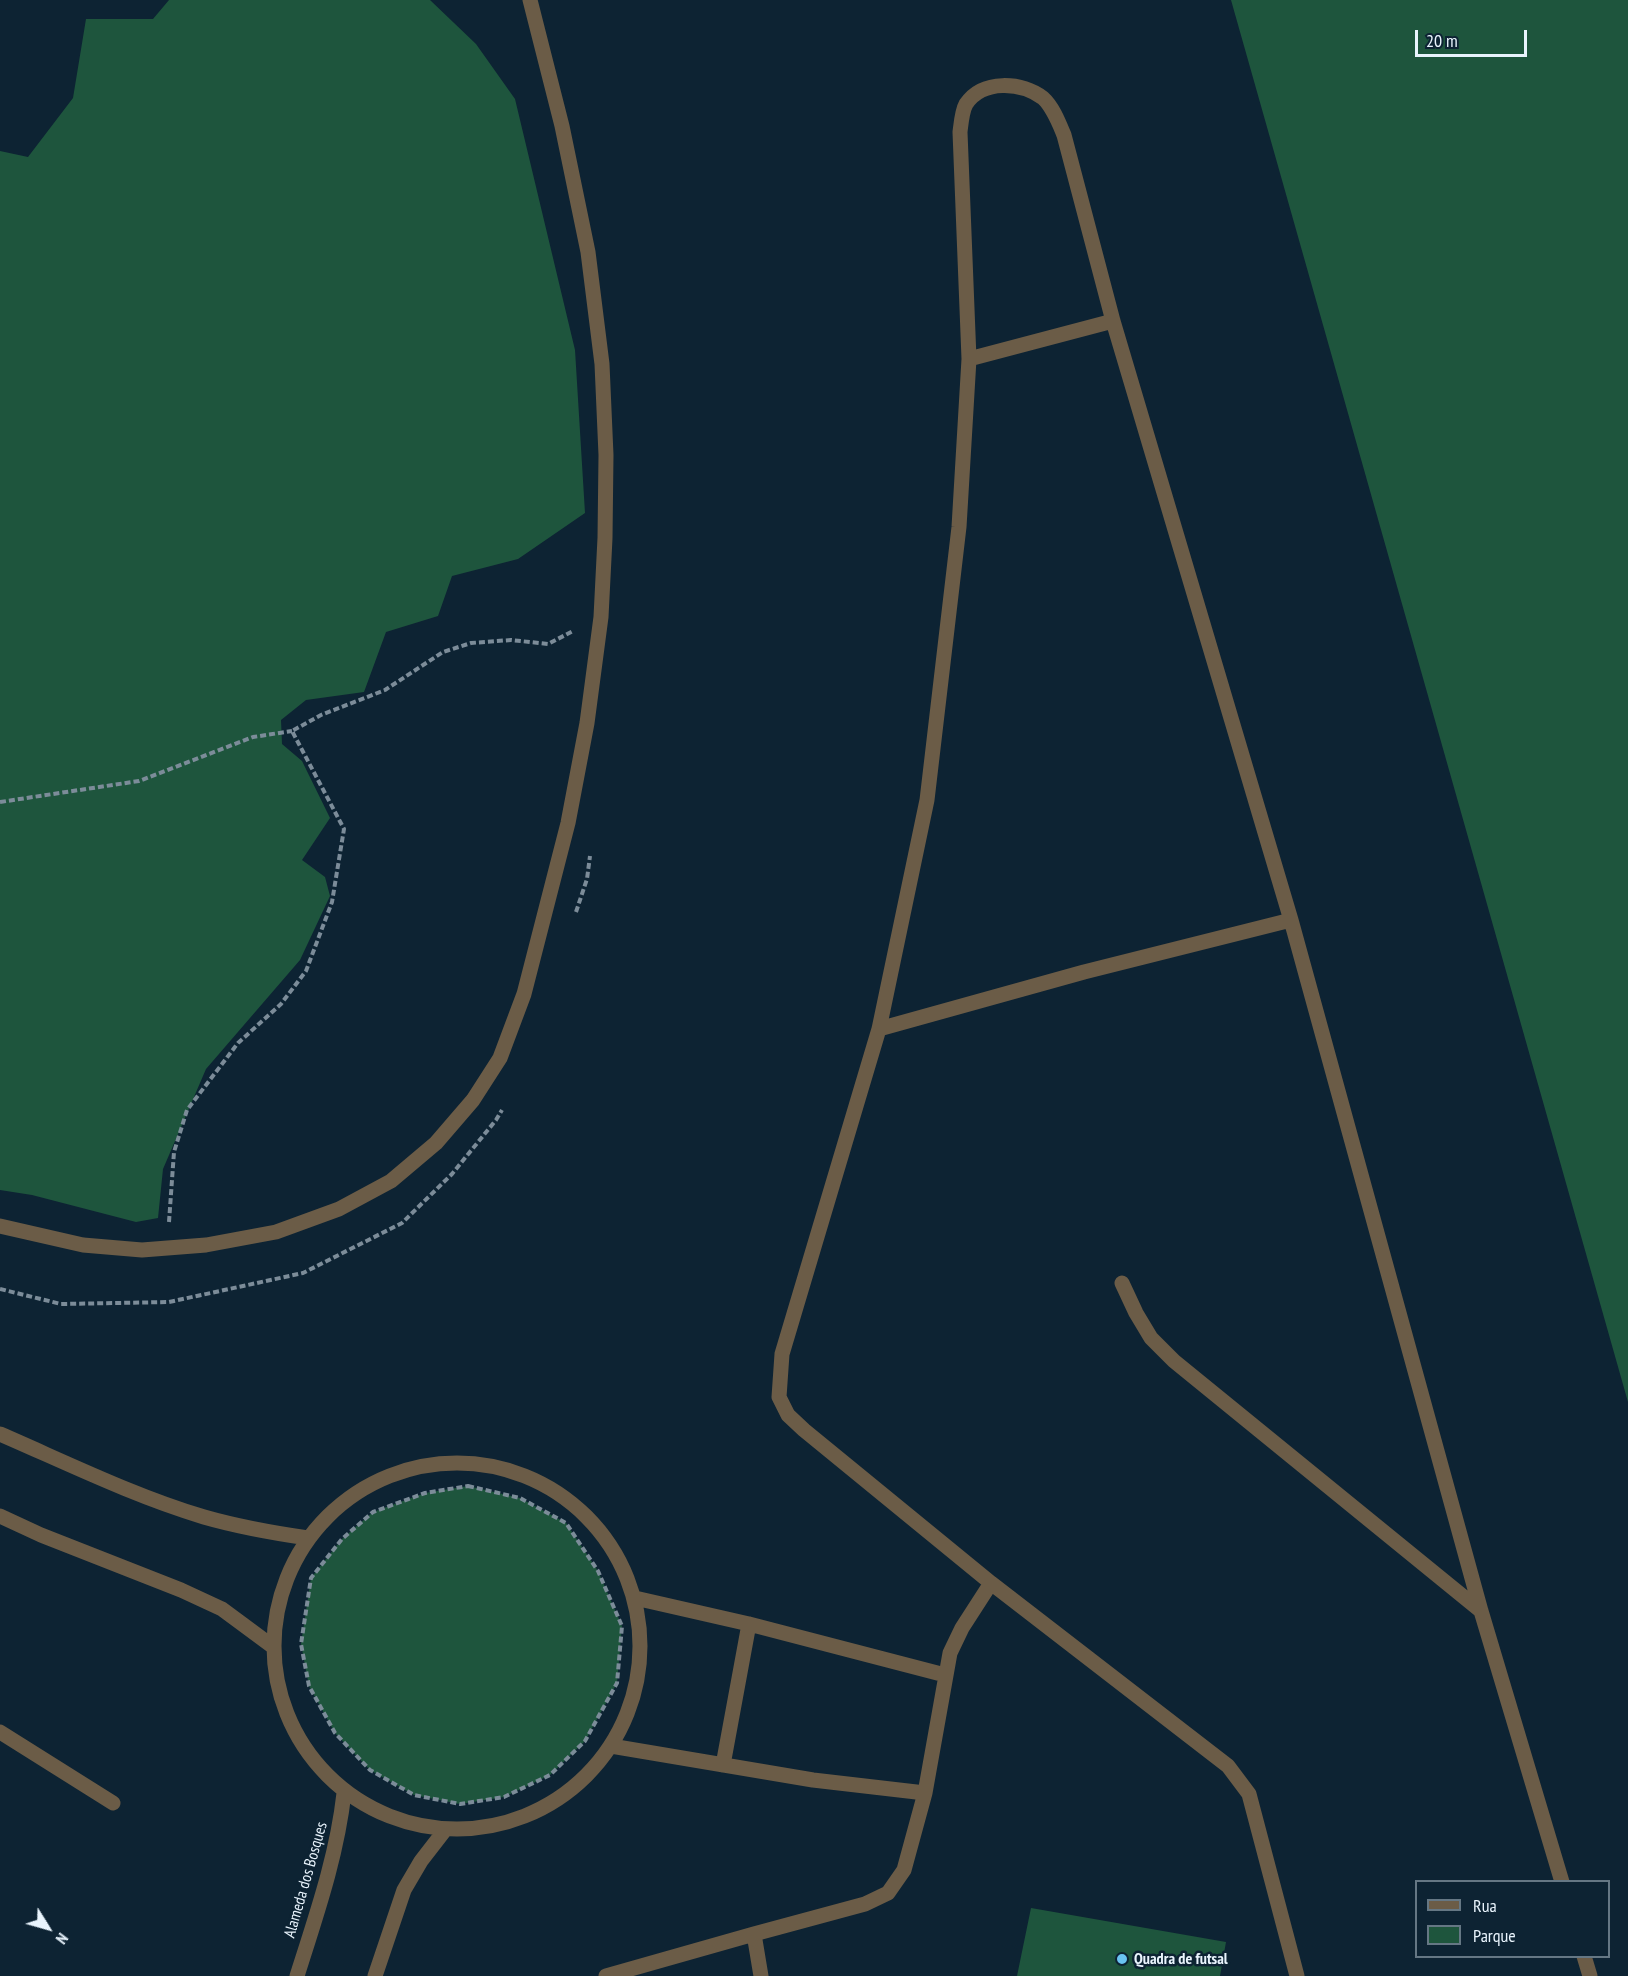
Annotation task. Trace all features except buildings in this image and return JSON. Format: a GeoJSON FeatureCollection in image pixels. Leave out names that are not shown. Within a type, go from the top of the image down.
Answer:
{"type":"FeatureCollection","features":[{"type":"Feature","properties":{"kind":"street"},"geometry":{"type":"LineString","coordinates":[[0,1226],[83,1245],[142,1251],[206,1245],[276,1232],[339,1209],[391,1180],[436,1143],[473,1100],[500,1058],[524,994],[568,823],[587,723],[601,617],[605,538],[606,455],[602,363],[588,252],[562,126],[530,0]]}},
{"type":"Feature","properties":{"kind":"street"},"geometry":{"type":"LineString","coordinates":[[1297,1976],[1249,1794],[1228,1766],[991,1583],[804,1430],[788,1414],[779,1397],[782,1354],[879,1029],[928,789],[959,527],[969,359],[960,132],[966,105],[981,90],[1003,85],[1026,88],[1044,99],[1057,117],[1064,135],[1113,321],[1291,920],[1482,1611],[1562,1880]]}},
{"type":"Feature","properties":{"kind":"street"},"geometry":{"type":"LineString","coordinates":[[969,359],[1113,321]]}},
{"type":"Feature","properties":{"kind":"street"},"geometry":{"type":"LineString","coordinates":[[879,1029],[1084,972],[1291,920]]}},
{"type":"Feature","properties":{"kind":"street"},"geometry":{"type":"LineString","coordinates":[[1122,1283],[1151,1338],[1174,1361],[1482,1611]]}},
{"type":"Feature","properties":{"kind":"street"},"geometry":{"type":"LineString","coordinates":[[0,1434],[152,1499],[204,1517],[255,1530],[308,1538]]}},
{"type":"Feature","properties":{"kind":"street"},"geometry":{"type":"LineString","coordinates":[[439,1462],[491,1465],[540,1481],[582,1511],[615,1550],[635,1598],[640,1636],[639,1674],[629,1711],[611,1746],[574,1788],[527,1816],[474,1830],[418,1827],[380,1815],[344,1793],[314,1764],[291,1728],[277,1688],[272,1646],[282,1589],[308,1538],[344,1501],[389,1475],[439,1462]]}},
{"type":"Feature","properties":{"kind":"street"},"geometry":{"type":"LineString","coordinates":[[0,1516],[41,1535],[212,1604],[272,1646]]}},
{"type":"Feature","properties":{"kind":"street"},"geometry":{"type":"LineString","coordinates":[[606,1976],[865,1905],[888,1893],[904,1870],[925,1793],[950,1653],[991,1583]]}},
{"type":"Feature","properties":{"kind":"street"},"geometry":{"type":"LineString","coordinates":[[635,1598],[749,1624],[945,1675]]}},
{"type":"Feature","properties":{"kind":"street"},"geometry":{"type":"LineString","coordinates":[[723,1765],[749,1624]]}},
{"type":"Feature","properties":{"kind":"street"},"geometry":{"type":"LineString","coordinates":[[0,1732],[113,1803]]}},
{"type":"Feature","properties":{"kind":"street"},"geometry":{"type":"LineString","coordinates":[[611,1746],[813,1780],[925,1793]]}},
{"type":"Feature","properties":{"kind":"street","name":"Alameda dos Bosques"},"geometry":{"type":"LineString","coordinates":[[297,1976],[332,1862],[340,1829],[344,1793]]}},
{"type":"Feature","properties":{"kind":"street"},"geometry":{"type":"LineString","coordinates":[[375,1976],[404,1890],[421,1861],[445,1830]]}},
{"type":"Feature","properties":{"kind":"street"},"geometry":{"type":"LineString","coordinates":[[754,1934],[761,1976]]}},
{"type":"Feature","properties":{"kind":"street"},"geometry":{"type":"LineString","coordinates":[[1585,1958],[1590,1976]]}},
{"type":"Feature","properties":{"kind":"path"},"geometry":{"type":"LineString","coordinates":[[0,802],[139,781],[253,737],[292,731],[321,715],[385,690],[443,652],[471,643],[511,640],[548,644],[601,617]]}},
{"type":"Feature","properties":{"kind":"path"},"geometry":{"type":"LineString","coordinates":[[168,1234],[174,1152],[187,1110],[238,1043],[281,1004],[306,971],[332,902],[344,829],[292,731]]}},
{"type":"Feature","properties":{"kind":"path"},"geometry":{"type":"LineString","coordinates":[[576,913],[587,879],[590,856]]}},
{"type":"Feature","properties":{"kind":"path"},"geometry":{"type":"LineString","coordinates":[[0,1289],[61,1304],[169,1302],[303,1272],[402,1223],[452,1174],[496,1120],[507,1101]]}},
{"type":"Feature","properties":{"kind":"path"},"geometry":{"type":"LineString","coordinates":[[468,1486],[520,1497],[566,1523],[598,1571],[622,1626],[617,1683],[585,1741],[550,1775],[504,1797],[460,1804],[414,1795],[370,1770],[335,1733],[309,1686],[302,1644],[311,1578],[342,1539],[373,1512],[425,1493],[468,1486]]}},
{"type":"Feature","properties":{"kind":"green space"},"geometry":{"type":"Polygon","coordinates":[[[169,0],[430,0],[476,44],[515,99],[575,350],[585,513],[518,559],[452,576],[438,616],[386,632],[364,692],[306,700],[281,720],[282,744],[302,761],[330,818],[302,860],[325,877],[330,896],[300,960],[206,1069],[163,1169],[158,1218],[136,1222],[32,1195],[0,1190],[0,151],[28,157],[73,98],[86,19],[153,19],[169,0]]]}},
{"type":"Feature","properties":{"kind":"green space"},"geometry":{"type":"Polygon","coordinates":[[[1231,0],[1628,0],[1628,1402],[1231,0]]]}},
{"type":"Feature","properties":{"kind":"green space"},"geometry":{"type":"Polygon","coordinates":[[[468,1486],[520,1498],[566,1523],[598,1571],[622,1626],[617,1683],[585,1741],[550,1775],[504,1797],[460,1804],[414,1795],[370,1770],[335,1733],[309,1686],[301,1644],[311,1578],[342,1539],[373,1512],[425,1493],[468,1486]]]}},
{"type":"Feature","properties":{"kind":"green space","name":"Quadra de futsal"},"geometry":{"type":"Polygon","coordinates":[[[1031,1908],[1226,1942],[1220,1976],[1017,1976],[1031,1908]]]}},
{"type":"Feature","properties":{"kind":"place","name":"Quadra de futsal"},"geometry":{"type":"Point","coordinates":[1122,1959]}}]}
